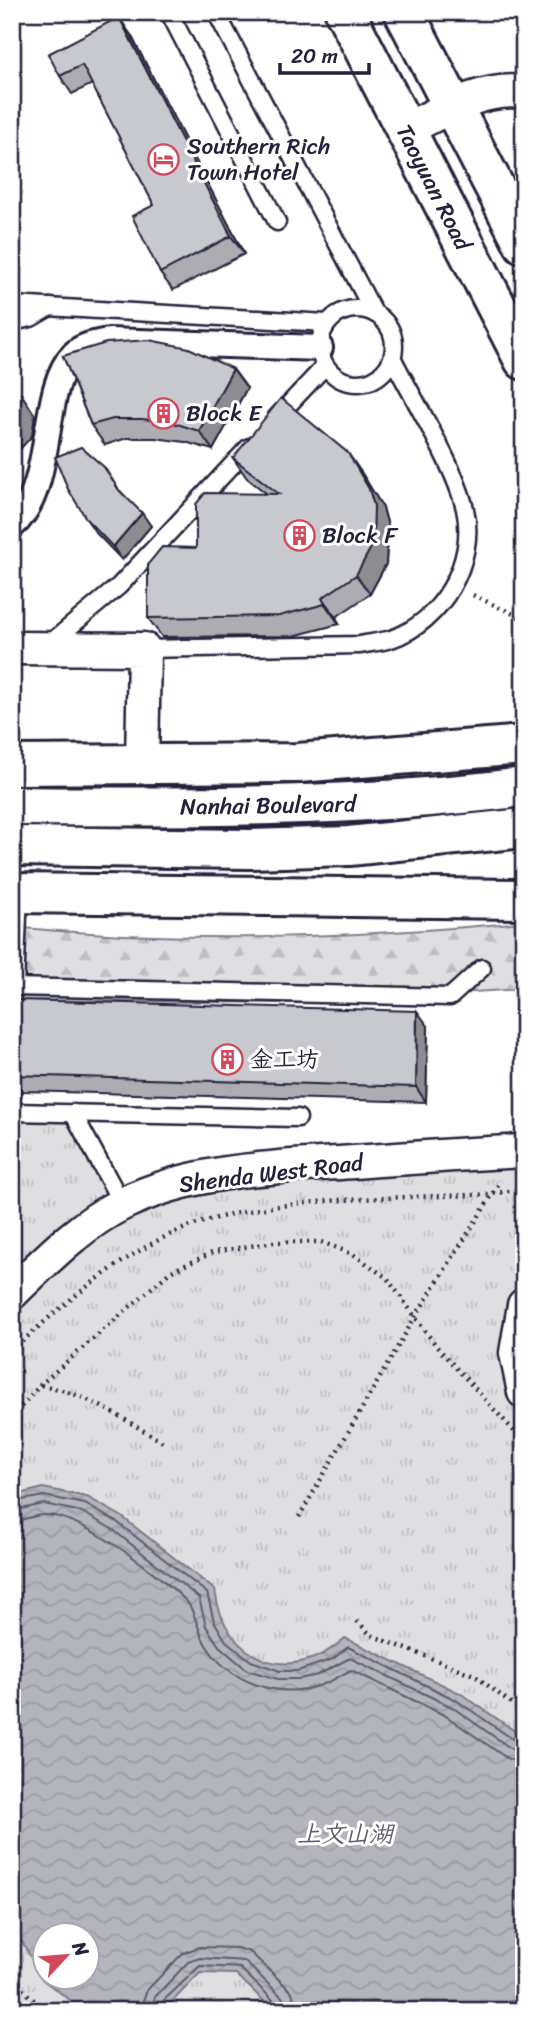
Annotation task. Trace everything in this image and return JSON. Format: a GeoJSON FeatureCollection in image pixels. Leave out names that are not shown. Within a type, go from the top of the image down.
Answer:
{"type":"FeatureCollection","features":[{"type":"Feature","properties":{"kind":"main road","name":"Taoyuan Road"},"geometry":{"type":"LineString","coordinates":[[345,12],[520,346]]}},
{"type":"Feature","properties":{"kind":"main road"},"geometry":{"type":"LineString","coordinates":[[404,12],[524,244]]}},
{"type":"Feature","properties":{"kind":"main road"},"geometry":{"type":"LineString","coordinates":[[485,750],[524,733]]}},
{"type":"Feature","properties":{"kind":"main road"},"geometry":{"type":"LineString","coordinates":[[12,765],[298,763],[524,745]]}},
{"type":"Feature","properties":{"kind":"main road","name":"Nanhai Boulevard"},"geometry":{"type":"LineString","coordinates":[[12,806],[334,804],[453,796],[524,787]]}},
{"type":"Feature","properties":{"kind":"main road","name":"Nanhai Boulevard"},"geometry":{"type":"LineString","coordinates":[[12,846],[262,849],[349,846],[524,828]]}},
{"type":"Feature","properties":{"kind":"main road"},"geometry":{"type":"LineString","coordinates":[[16,893],[515,897]]}},
{"type":"Feature","properties":{"kind":"street"},"geometry":{"type":"LineString","coordinates":[[405,130],[477,96],[511,90],[524,92]]}},
{"type":"Feature","properties":{"kind":"street"},"geometry":{"type":"LineString","coordinates":[[12,526],[22,518],[35,490],[62,374],[74,354],[88,345],[109,341],[322,357]]}},
{"type":"Feature","properties":{"kind":"street"},"geometry":{"type":"LineString","coordinates":[[28,648],[144,649],[142,765]]}},
{"type":"Feature","properties":{"kind":"street","name":"Shenda West Road"},"geometry":{"type":"LineString","coordinates":[[12,1293],[77,1233],[122,1204],[164,1186],[216,1175],[283,1167],[522,1151]]}},
{"type":"Feature","properties":{"kind":"street"},"geometry":{"type":"LineString","coordinates":[[524,1305],[520,1353],[524,1392]]}},
{"type":"Feature","properties":{"kind":"lane"},"geometry":{"type":"LineString","coordinates":[[169,12],[277,222]]}},
{"type":"Feature","properties":{"kind":"lane"},"geometry":{"type":"LineString","coordinates":[[216,12],[374,313],[391,330],[395,344],[393,359],[378,377],[355,384],[334,376],[322,357]]}},
{"type":"Feature","properties":{"kind":"lane"},"geometry":{"type":"LineString","coordinates":[[12,305],[327,323],[350,309],[374,313]]}},
{"type":"Feature","properties":{"kind":"lane"},"geometry":{"type":"LineString","coordinates":[[12,322],[31,318],[50,307]]}},
{"type":"Feature","properties":{"kind":"lane"},"geometry":{"type":"LineString","coordinates":[[28,648],[119,586],[263,432],[322,357],[327,323]]}},
{"type":"Feature","properties":{"kind":"lane"},"geometry":{"type":"LineString","coordinates":[[144,649],[360,645],[393,638],[419,625],[439,606],[453,586],[467,539],[465,510],[454,480],[393,359]]}},
{"type":"Feature","properties":{"kind":"lane"},"geometry":{"type":"LineString","coordinates":[[16,893],[14,987],[450,997],[482,968]]}},
{"type":"Feature","properties":{"kind":"lane"},"geometry":{"type":"LineString","coordinates":[[12,1095],[14,1034]]}},
{"type":"Feature","properties":{"kind":"lane"},"geometry":{"type":"LineString","coordinates":[[12,1112],[299,1118]]}},
{"type":"Feature","properties":{"kind":"lane"},"geometry":{"type":"LineString","coordinates":[[73,1113],[122,1204]]}},
{"type":"Feature","properties":{"kind":"path"},"geometry":{"type":"LineString","coordinates":[[453,586],[524,619]]}},
{"type":"Feature","properties":{"kind":"path"},"geometry":{"type":"LineString","coordinates":[[299,1517],[415,1317],[522,1151]]}},
{"type":"Feature","properties":{"kind":"path"},"geometry":{"type":"LineString","coordinates":[[12,1351],[121,1262],[188,1226],[244,1210],[493,1194],[524,1188]]}},
{"type":"Feature","properties":{"kind":"path"},"geometry":{"type":"LineString","coordinates":[[12,1417],[40,1385],[170,1272],[214,1252],[274,1241],[321,1242],[353,1254],[387,1278],[437,1347],[524,1442]]}},
{"type":"Feature","properties":{"kind":"path"},"geometry":{"type":"LineString","coordinates":[[40,1385],[62,1389],[91,1401],[163,1442]]}},
{"type":"Feature","properties":{"kind":"path"},"geometry":{"type":"LineString","coordinates":[[357,1621],[371,1635],[474,1675],[524,1713]]}},
{"type":"Feature","properties":{"kind":"path"},"geometry":{"type":"LineString","coordinates":[[14,1984],[46,2011]]}},
{"type":"Feature","properties":{"kind":"green space"},"geometry":{"type":"Polygon","coordinates":[[[524,922],[524,989],[294,1003],[12,1000],[12,927],[140,936],[268,937],[396,932],[524,922]]]}},
{"type":"Feature","properties":{"kind":"green space"},"geometry":{"type":"Polygon","coordinates":[[[12,1112],[73,1113],[122,1204],[165,1186],[524,1151],[524,2011],[12,2011],[12,1112]]]}},
{"type":"Feature","properties":{"kind":"water","name":"上文山湖"},"geometry":{"type":"Polygon","coordinates":[[[43,1488],[87,1497],[121,1516],[215,1590],[221,1615],[232,1635],[246,1650],[264,1659],[283,1663],[304,1661],[325,1653],[345,1638],[460,1693],[524,1740],[524,2011],[274,2011],[236,1974],[200,1973],[163,2011],[85,2011],[59,1992],[102,1992],[102,1922],[32,1922],[32,1960],[12,1923],[12,1496],[43,1488]]]}},
{"type":"Feature","properties":{"kind":"building","name":"Southern Rich Town Hotel"},"geometry":{"type":"Polygon","coordinates":[[[119,17],[231,236],[160,273],[132,216],[154,205],[82,65],[60,76],[48,54],[119,17]]]}},
{"type":"Feature","properties":{"kind":"building","name":"Block E"},"geometry":{"type":"Polygon","coordinates":[[[149,340],[189,348],[233,369],[199,431],[171,422],[142,419],[113,419],[91,425],[63,356],[106,343],[149,340]]]}},
{"type":"Feature","properties":{"kind":"building"},"geometry":{"type":"Polygon","coordinates":[[[12,387],[22,395],[18,416],[12,423],[12,387]]]}},
{"type":"Feature","properties":{"kind":"building","name":"Block F"},"geometry":{"type":"Polygon","coordinates":[[[281,398],[348,453],[369,489],[374,506],[373,544],[356,575],[322,598],[325,604],[279,616],[148,618],[148,564],[162,547],[196,548],[196,504],[205,493],[279,494],[233,458],[281,398]]]}},
{"type":"Feature","properties":{"kind":"building"},"geometry":{"type":"Polygon","coordinates":[[[81,447],[104,467],[119,490],[142,513],[113,547],[87,520],[68,489],[55,457],[81,447]]]}},
{"type":"Feature","properties":{"kind":"building","name":"金工坊"},"geometry":{"type":"Polygon","coordinates":[[[17,1000],[417,1011],[416,1087],[12,1075],[12,1009],[17,1009],[17,1000]]]}},
{"type":"Feature","properties":{"kind":"place","name":"Southern Rich Town Hotel"},"geometry":{"type":"Point","coordinates":[164,159]}},
{"type":"Feature","properties":{"kind":"place","name":"Block E"},"geometry":{"type":"Point","coordinates":[163,413]}},
{"type":"Feature","properties":{"kind":"place","name":"Block F"},"geometry":{"type":"Point","coordinates":[299,535]}},
{"type":"Feature","properties":{"kind":"place","name":"金工坊"},"geometry":{"type":"Point","coordinates":[227,1059]}}]}
